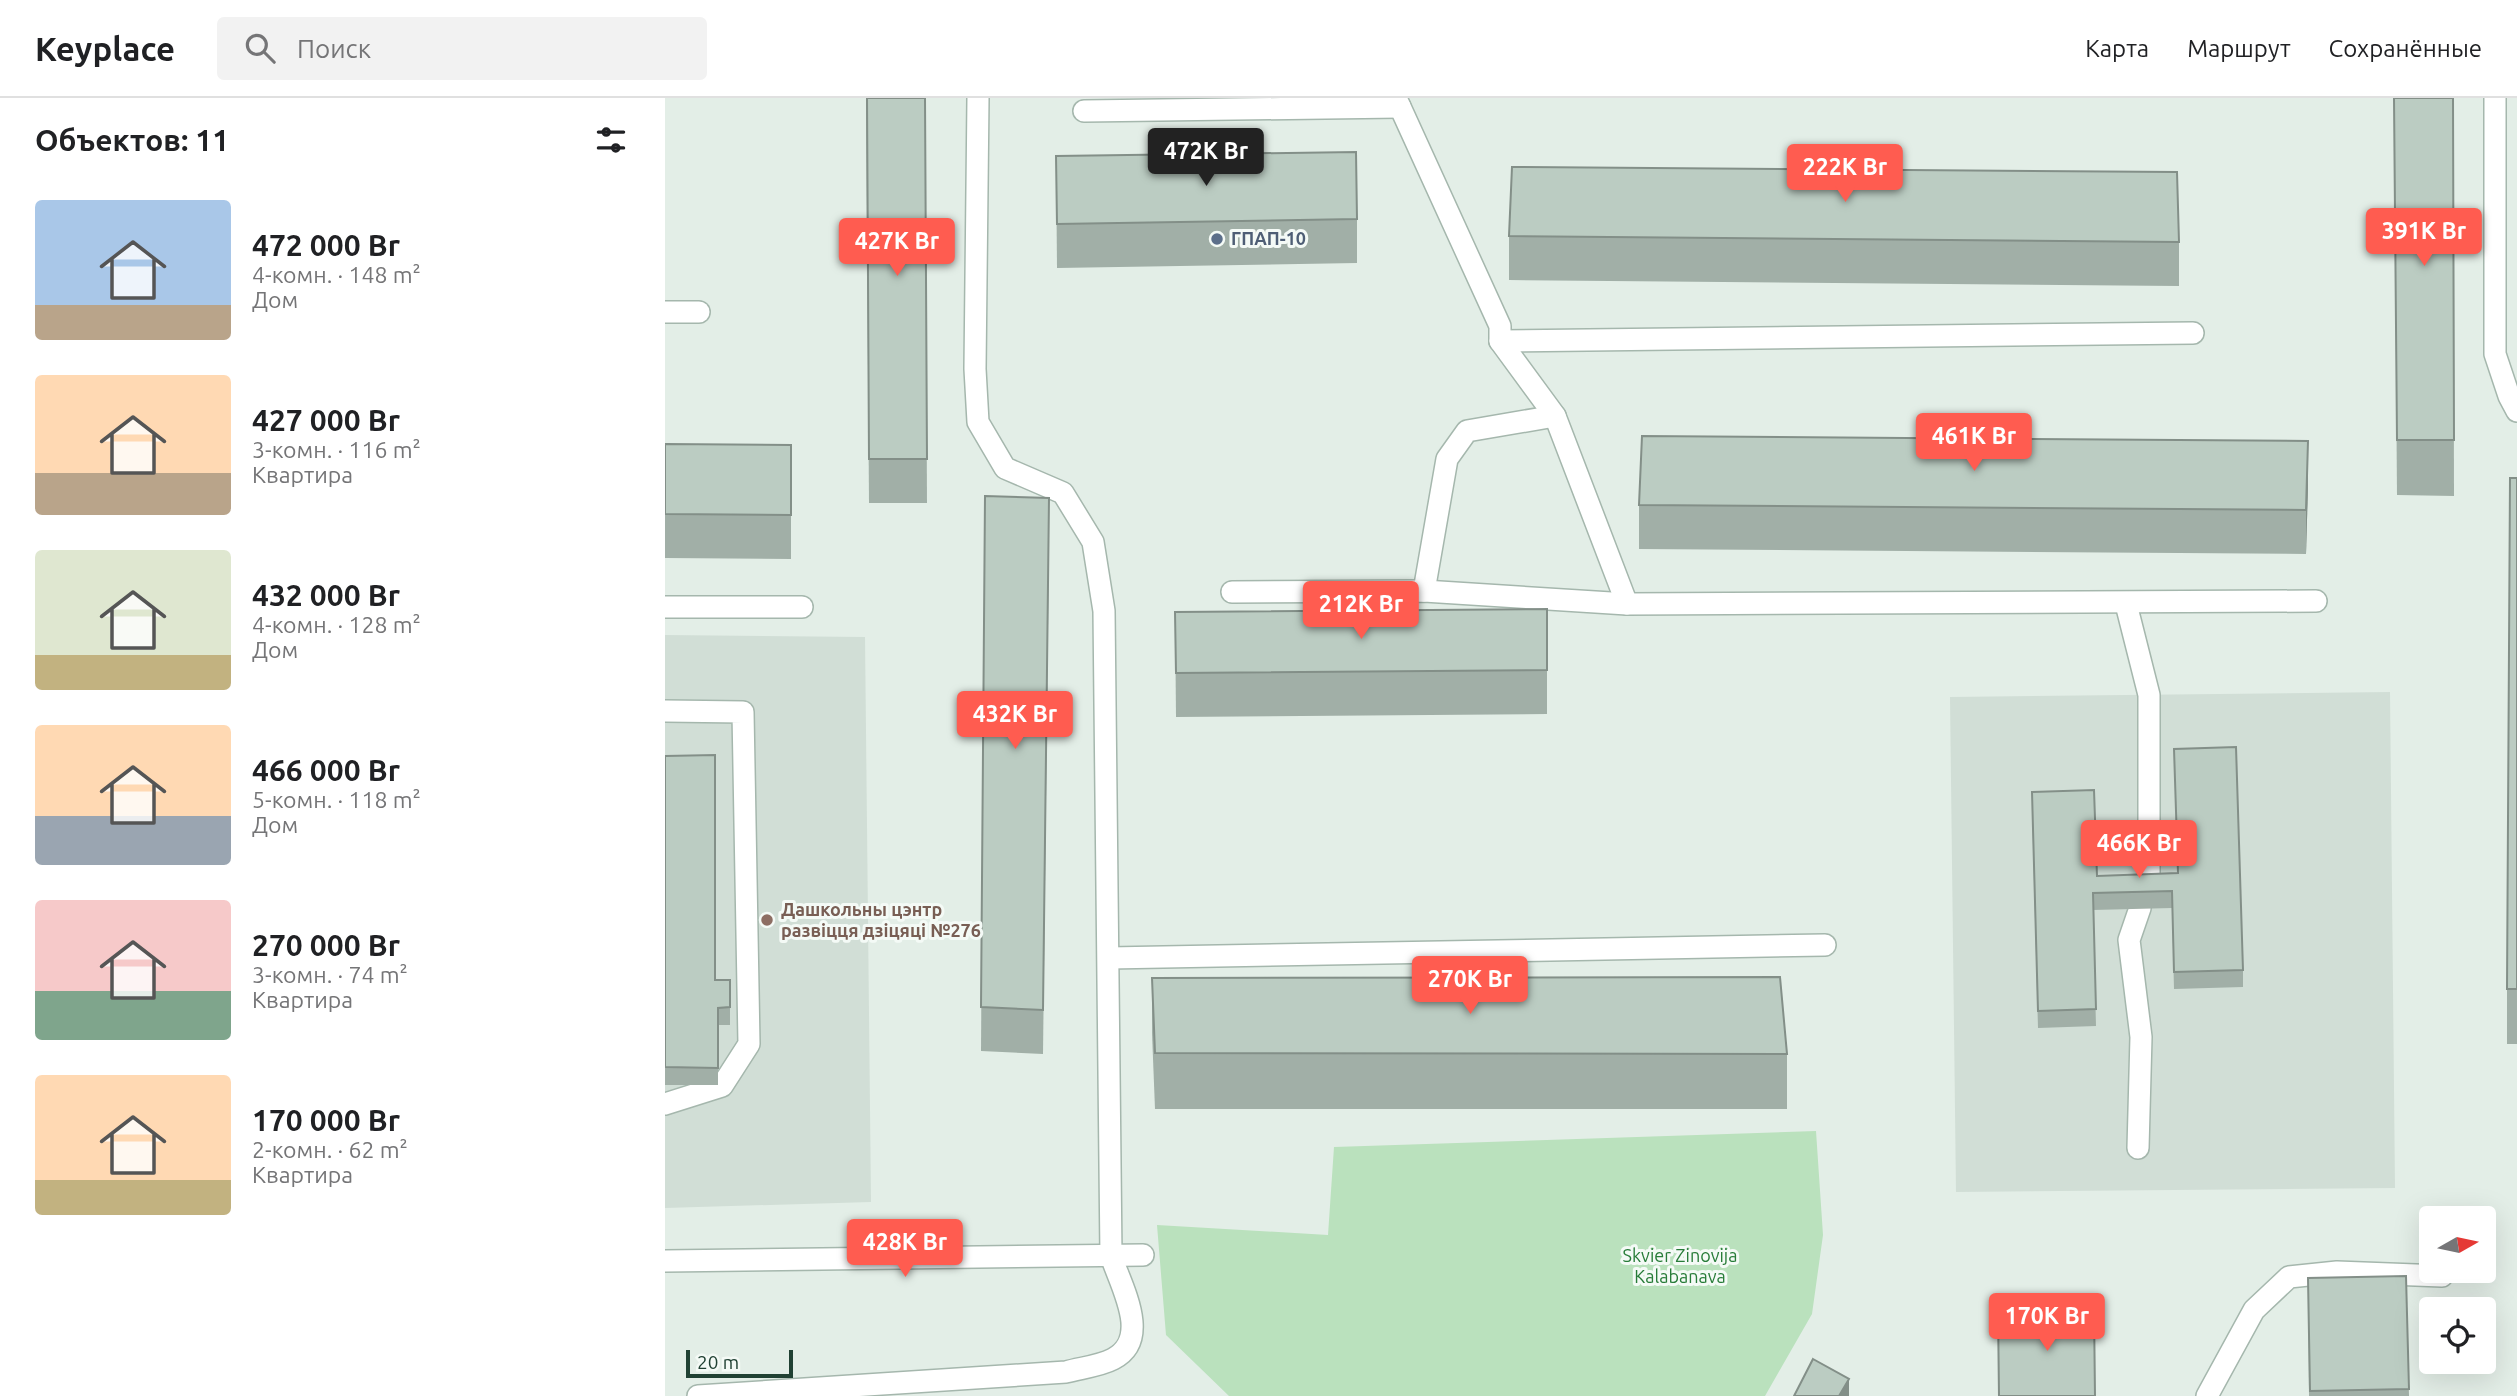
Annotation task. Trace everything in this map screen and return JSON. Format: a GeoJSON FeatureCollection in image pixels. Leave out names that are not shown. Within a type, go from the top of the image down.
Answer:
{"type":"FeatureCollection","features":[{"type":"Feature","properties":{"kind":"street"},"geometry":{"type":"LineString","coordinates":[[698,1396],[938,1388],[1066,1372],[1113,1359],[1129,1346],[1134,1327],[1111,1256],[1104,611],[1093,542],[1063,493],[1005,468],[978,422],[975,369],[978,98]]}},
{"type":"Feature","properties":{"kind":"street"},"geometry":{"type":"LineString","coordinates":[[2495,98],[2495,355],[2517,411]]}},
{"type":"Feature","properties":{"kind":"street"},"geometry":{"type":"LineString","coordinates":[[1084,111],[1398,103],[1500,326],[1500,341],[1555,416],[1627,604]]}},
{"type":"Feature","properties":{"kind":"street"},"geometry":{"type":"LineString","coordinates":[[665,312],[699,312]]}},
{"type":"Feature","properties":{"kind":"street"},"geometry":{"type":"LineString","coordinates":[[1500,341],[2193,333]]}},
{"type":"Feature","properties":{"kind":"street"},"geometry":{"type":"LineString","coordinates":[[1424,591],[1447,459],[1467,431],[1555,416]]}},
{"type":"Feature","properties":{"kind":"street"},"geometry":{"type":"LineString","coordinates":[[1232,592],[1424,591],[1627,604],[2126,604],[2316,601]]}},
{"type":"Feature","properties":{"kind":"street"},"geometry":{"type":"LineString","coordinates":[[2126,604],[2148,695],[2149,874],[2129,940],[2141,1037],[2138,1148]]}},
{"type":"Feature","properties":{"kind":"street"},"geometry":{"type":"LineString","coordinates":[[665,607],[802,607]]}},
{"type":"Feature","properties":{"kind":"street"},"geometry":{"type":"LineString","coordinates":[[665,712],[743,712],[749,1044],[722,1086],[665,1104]]}},
{"type":"Feature","properties":{"kind":"street"},"geometry":{"type":"LineString","coordinates":[[1109,958],[1825,945]]}},
{"type":"Feature","properties":{"kind":"street"},"geometry":{"type":"LineString","coordinates":[[665,1261],[1143,1255]]}},
{"type":"Feature","properties":{"kind":"street"},"geometry":{"type":"LineString","coordinates":[[2207,1396],[2254,1310],[2289,1277],[2337,1272],[2419,1275]]}},
{"type":"Feature","properties":{"kind":"shaded area","name":"Дашкольны цэнтр развіцця дзіцяці №276"},"geometry":{"type":"Polygon","coordinates":[[[665,635],[865,637],[871,1202],[665,1208],[665,635]]]}},
{"type":"Feature","properties":{"kind":"shaded area"},"geometry":{"type":"Polygon","coordinates":[[[2390,692],[2395,1188],[1956,1192],[1950,697],[2390,692]]]}},
{"type":"Feature","properties":{"kind":"green space","name":"Skvier Zinovija Kalabanava"},"geometry":{"type":"Polygon","coordinates":[[[1816,1131],[1823,1235],[1812,1314],[1765,1396],[1229,1396],[1166,1335],[1157,1225],[1328,1235],[1334,1147],[1816,1131]]]}},
{"type":"Feature","properties":{"kind":"building"},"geometry":{"type":"Polygon","coordinates":[[[867,98],[925,98],[927,459],[869,459],[867,98]]]}},
{"type":"Feature","properties":{"kind":"building"},"geometry":{"type":"Polygon","coordinates":[[[2394,98],[2453,98],[2454,440],[2397,440],[2394,98]]]}},
{"type":"Feature","properties":{"kind":"building"},"geometry":{"type":"Polygon","coordinates":[[[1356,152],[1357,219],[1057,224],[1056,156],[1356,152]]]}},
{"type":"Feature","properties":{"kind":"building"},"geometry":{"type":"Polygon","coordinates":[[[1512,167],[2177,172],[2179,242],[1509,236],[1512,167]]]}},
{"type":"Feature","properties":{"kind":"building"},"geometry":{"type":"Polygon","coordinates":[[[1642,436],[2308,441],[2306,510],[1639,505],[1642,436]]]}},
{"type":"Feature","properties":{"kind":"building"},"geometry":{"type":"Polygon","coordinates":[[[665,444],[791,445],[791,515],[665,514],[665,444]]]}},
{"type":"Feature","properties":{"kind":"building"},"geometry":{"type":"Polygon","coordinates":[[[2510,478],[2517,478],[2517,989],[2507,989],[2510,478]]]}},
{"type":"Feature","properties":{"kind":"building"},"geometry":{"type":"Polygon","coordinates":[[[985,496],[1049,498],[1043,1010],[981,1007],[985,496]]]}},
{"type":"Feature","properties":{"kind":"building"},"geometry":{"type":"Polygon","coordinates":[[[1547,609],[1547,670],[1176,673],[1175,612],[1547,609]]]}},
{"type":"Feature","properties":{"kind":"building"},"geometry":{"type":"Polygon","coordinates":[[[2236,747],[2243,970],[2174,972],[2172,891],[2093,893],[2096,1009],[2038,1011],[2032,792],[2094,790],[2097,876],[2178,873],[2174,749],[2236,747]]]}},
{"type":"Feature","properties":{"kind":"building"},"geometry":{"type":"Polygon","coordinates":[[[715,755],[715,980],[730,980],[730,1007],[718,1008],[718,1068],[665,1067],[665,756],[715,755]]]}},
{"type":"Feature","properties":{"kind":"building"},"geometry":{"type":"Polygon","coordinates":[[[1780,977],[1787,1054],[1155,1053],[1152,978],[1780,977]]]}},
{"type":"Feature","properties":{"kind":"building"},"geometry":{"type":"Polygon","coordinates":[[[2406,1276],[2409,1389],[2310,1391],[2308,1278],[2406,1276]]]}},
{"type":"Feature","properties":{"kind":"building"},"geometry":{"type":"Polygon","coordinates":[[[2094,1309],[2095,1396],[1999,1396],[1998,1311],[2094,1309]]]}},
{"type":"Feature","properties":{"kind":"building"},"geometry":{"type":"Polygon","coordinates":[[[1813,1359],[1849,1379],[1839,1396],[1794,1396],[1813,1359]]]}},
{"type":"Feature","properties":{"kind":"place","name":"ГПАП-10"},"geometry":{"type":"Point","coordinates":[1217,239]}},
{"type":"Feature","properties":{"kind":"place","name":"Дашкольны цэнтр развіцця дзіцяці №276"},"geometry":{"type":"Point","coordinates":[767,920]}}]}
